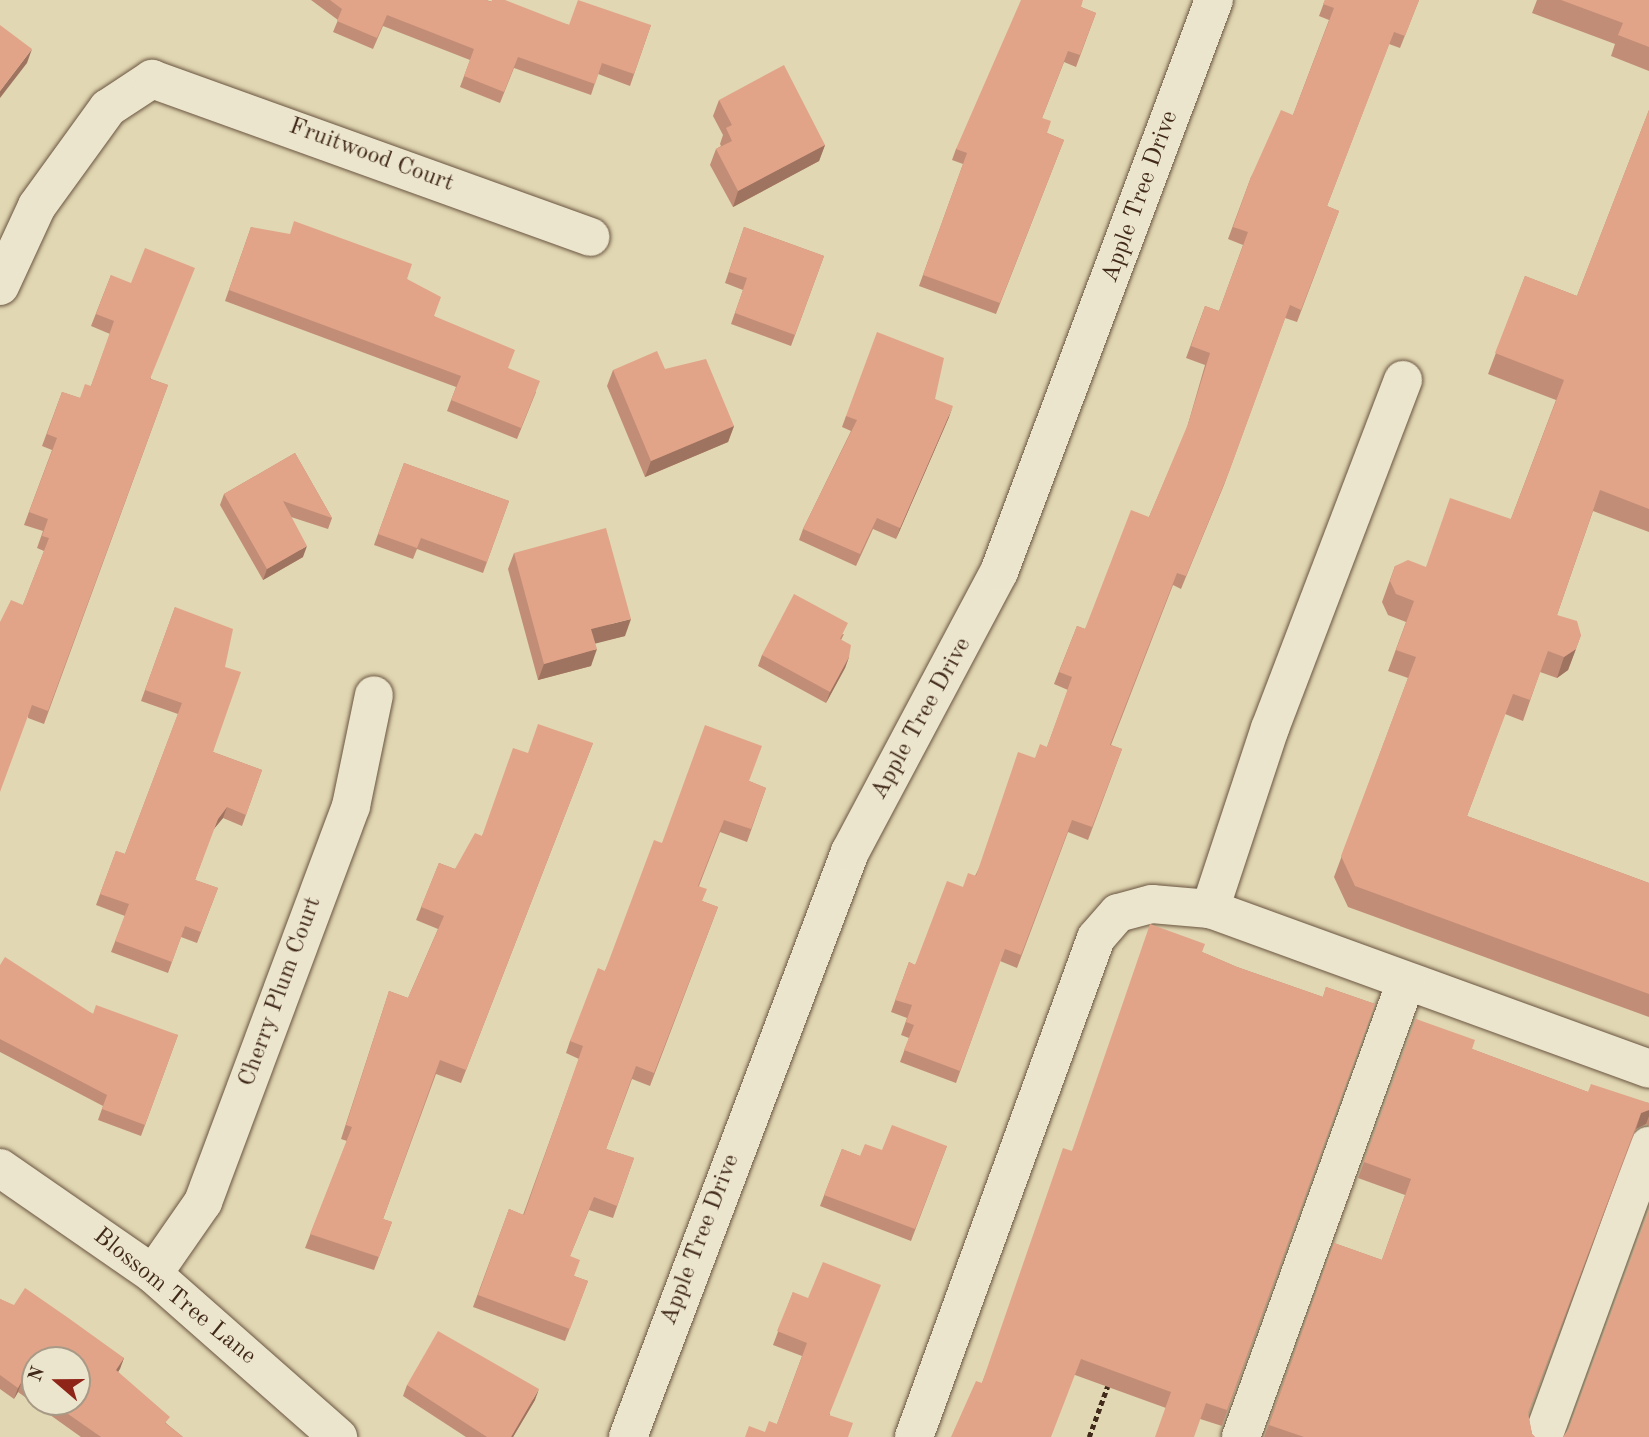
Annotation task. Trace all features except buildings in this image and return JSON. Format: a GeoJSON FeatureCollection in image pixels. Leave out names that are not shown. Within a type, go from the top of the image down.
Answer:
{"type":"FeatureCollection","features":[{"type":"Feature","properties":{"kind":"street","name":"Apple Tree Drive"},"geometry":{"type":"LineString","coordinates":[[628,1437],[850,852],[999,572],[1214,0]]}},
{"type":"Feature","properties":{"kind":"street","name":"Fruitwood Court"},"geometry":{"type":"LineString","coordinates":[[3,271],[37,206],[108,108],[152,79],[590,237]]}},
{"type":"Feature","properties":{"kind":"street"},"geometry":{"type":"LineString","coordinates":[[1210,909],[1270,728],[1403,380]]}},
{"type":"Feature","properties":{"kind":"street","name":"Cherry Plum Court"},"geometry":{"type":"LineString","coordinates":[[153,1274],[203,1202],[351,806],[374,695]]}},
{"type":"Feature","properties":{"kind":"street"},"geometry":{"type":"LineString","coordinates":[[914,1437],[1096,939],[1118,913],[1140,907],[1210,909],[1649,1069]]}},
{"type":"Feature","properties":{"kind":"street"},"geometry":{"type":"LineString","coordinates":[[1241,1437],[1406,981]]}},
{"type":"Feature","properties":{"kind":"street"},"geometry":{"type":"LineString","coordinates":[[1543,1437],[1649,1146]]}},
{"type":"Feature","properties":{"kind":"street","name":"Blossom Tree Lane"},"geometry":{"type":"LineString","coordinates":[[0,1168],[153,1274],[338,1437]]}},
{"type":"Feature","properties":{"kind":"path"},"geometry":{"type":"LineString","coordinates":[[1089,1437],[1113,1371]]}}]}
